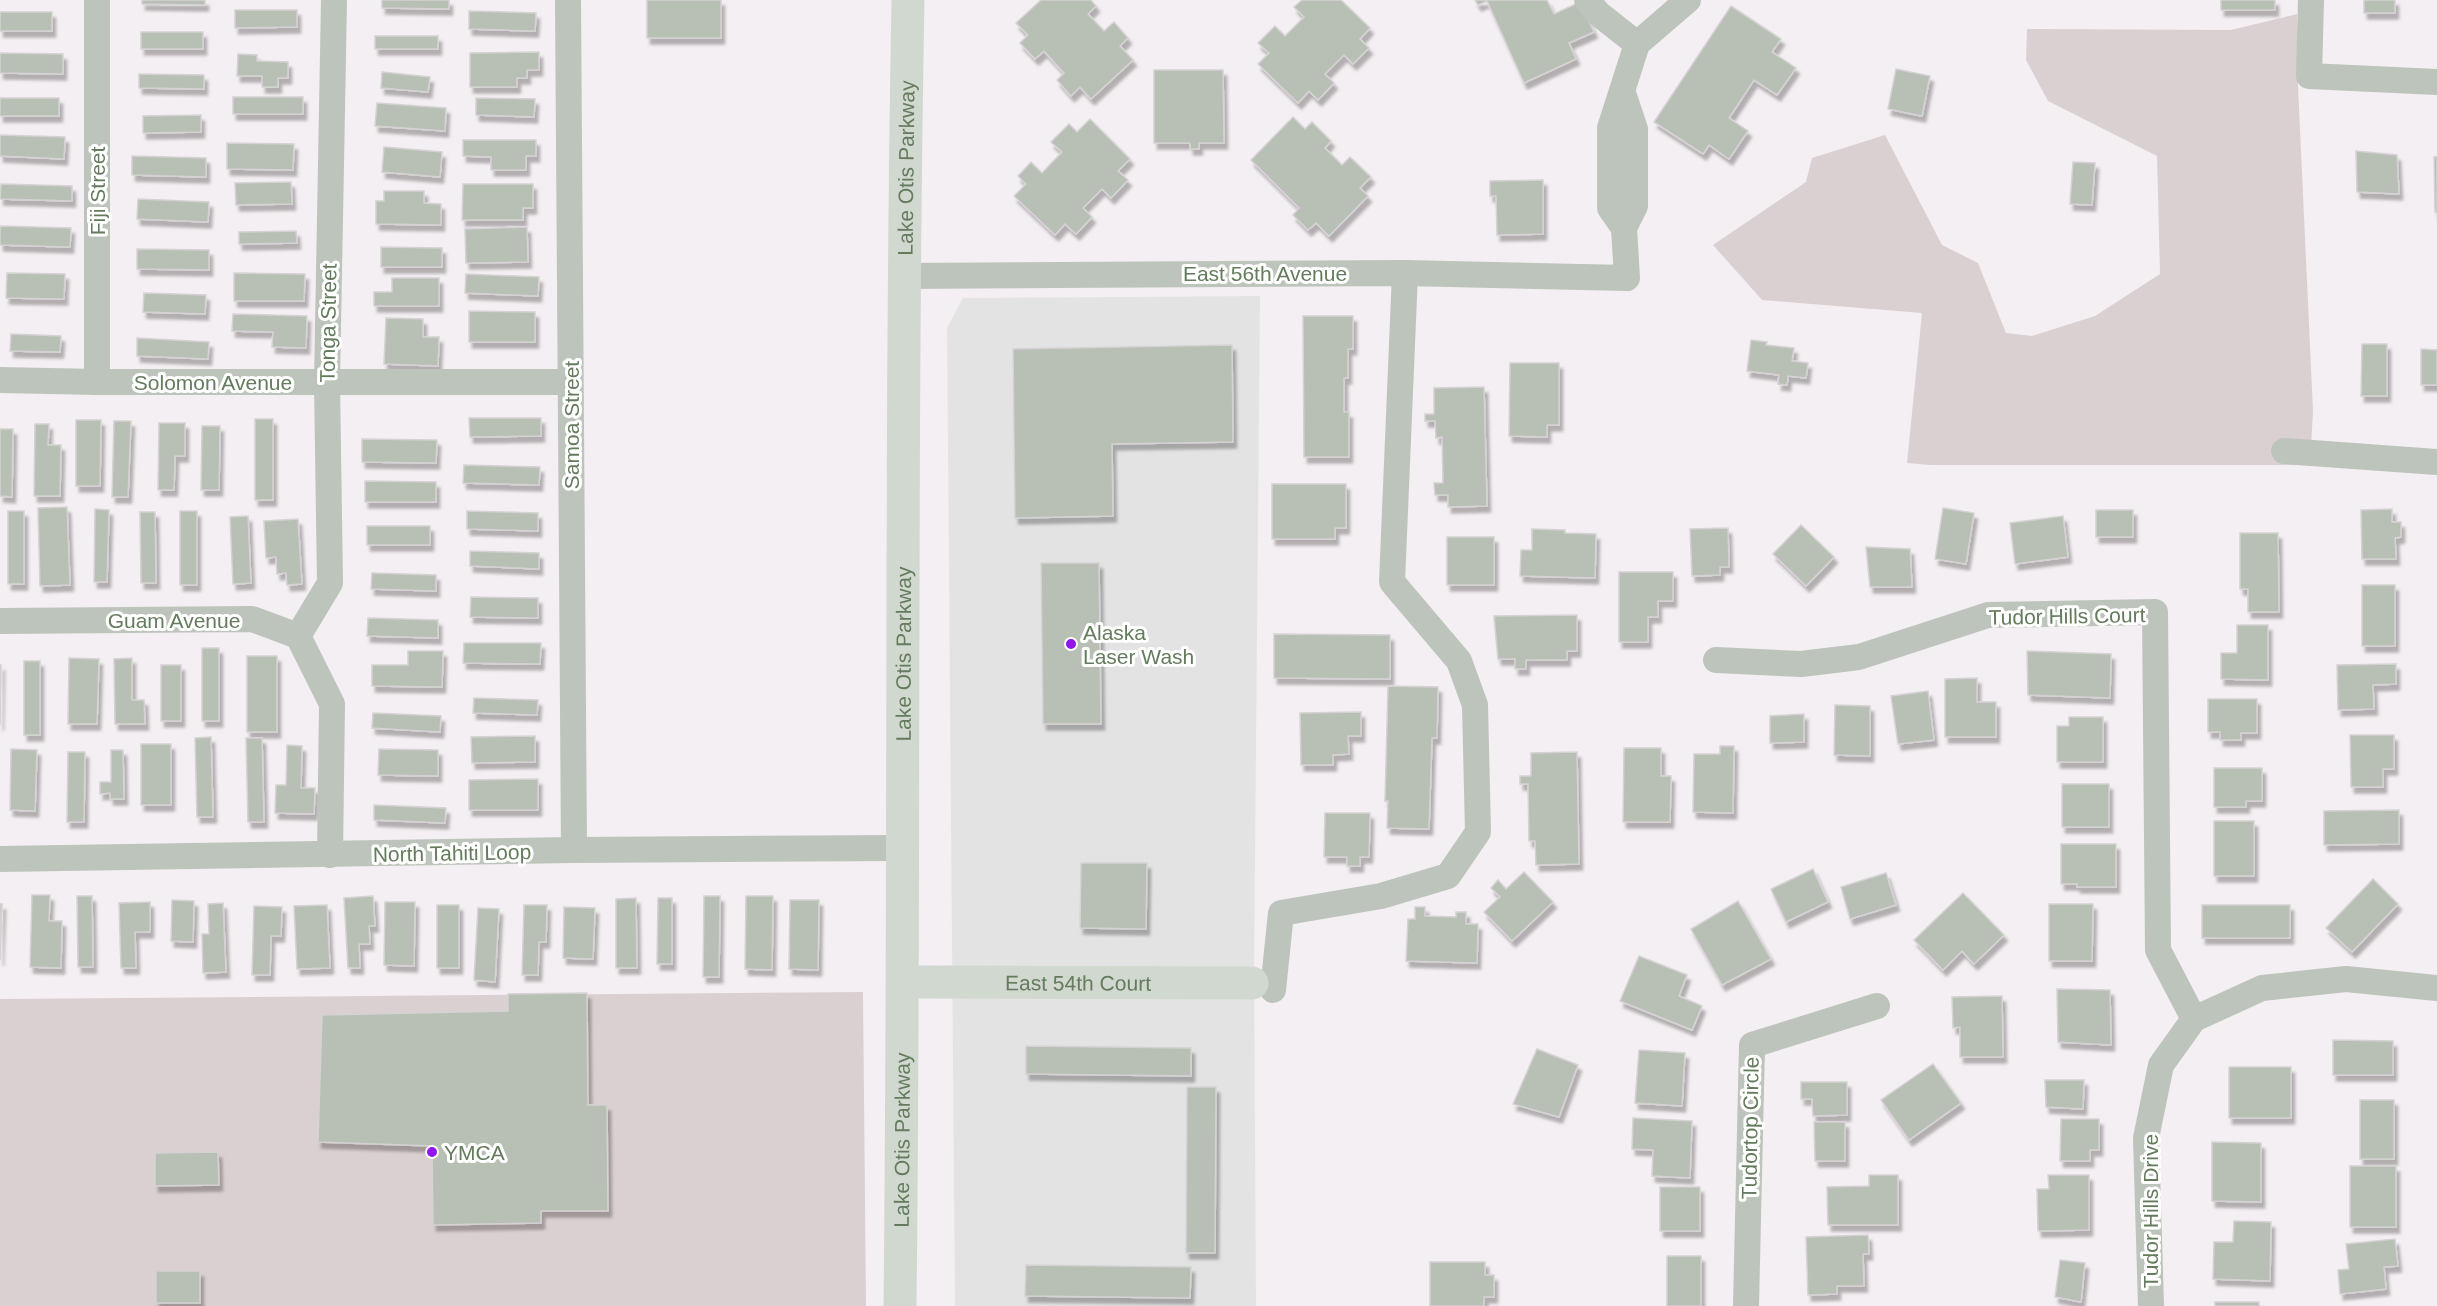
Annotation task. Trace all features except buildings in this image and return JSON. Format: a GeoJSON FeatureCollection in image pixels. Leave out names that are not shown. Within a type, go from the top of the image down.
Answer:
{"type":"FeatureCollection","features":[{"type":"Feature","properties":{"kind":"main road","name":"Lake Otis Parkway"},"geometry":{"type":"LineString","coordinates":[[900,1306],[904,982],[903,276],[908,0]]}},
{"type":"Feature","properties":{"kind":"main road","name":"East 54th Court"},"geometry":{"type":"LineString","coordinates":[[904,982],[1263,987]]}},
{"type":"Feature","properties":{"kind":"street","name":"Fiji Street"},"geometry":{"type":"LineString","coordinates":[[97,0],[97,382]]}},
{"type":"Feature","properties":{"kind":"street","name":"Tonga Street"},"geometry":{"type":"LineString","coordinates":[[298,636],[330,583],[327,382],[334,0]]}},
{"type":"Feature","properties":{"kind":"street","name":"Samoa Street"},"geometry":{"type":"LineString","coordinates":[[568,0],[574,850]]}},
{"type":"Feature","properties":{"kind":"street"},"geometry":{"type":"LineString","coordinates":[[1587,0],[1599,14],[1637,44],[1688,0]]}},
{"type":"Feature","properties":{"kind":"street"},"geometry":{"type":"LineString","coordinates":[[2311,0],[2309,76],[2437,82]]}},
{"type":"Feature","properties":{"kind":"street","name":"East 56th Avenue"},"geometry":{"type":"LineString","coordinates":[[903,276],[1405,273],[1627,278],[1624,228],[1635,206],[1635,129],[1623,93],[1637,44]]}},
{"type":"Feature","properties":{"kind":"street"},"geometry":{"type":"LineString","coordinates":[[1263,987],[1281,913],[1381,896],[1448,876],[1478,832],[1475,705],[1459,661],[1392,582],[1405,273]]}},
{"type":"Feature","properties":{"kind":"street","name":"Solomon Avenue"},"geometry":{"type":"LineString","coordinates":[[0,380],[570,382]]}},
{"type":"Feature","properties":{"kind":"street"},"geometry":{"type":"LineString","coordinates":[[2284,452],[2437,462]]}},
{"type":"Feature","properties":{"kind":"street","name":"Tudor Hills Court"},"geometry":{"type":"LineString","coordinates":[[1716,660],[1801,663],[1859,657],[1988,615],[2155,612],[2158,950],[2194,1019]]}},
{"type":"Feature","properties":{"kind":"street","name":"Guam Avenue"},"geometry":{"type":"LineString","coordinates":[[0,621],[252,619],[298,636]]}},
{"type":"Feature","properties":{"kind":"street"},"geometry":{"type":"LineString","coordinates":[[298,636],[332,704],[330,855]]}},
{"type":"Feature","properties":{"kind":"street","name":"North Tahiti Loop"},"geometry":{"type":"LineString","coordinates":[[0,859],[574,850],[903,848]]}},
{"type":"Feature","properties":{"kind":"street"},"geometry":{"type":"LineString","coordinates":[[2194,1019],[2262,988],[2346,979],[2437,988]]}},
{"type":"Feature","properties":{"kind":"street","name":"Tudortop Circle"},"geometry":{"type":"LineString","coordinates":[[1746,1306],[1752,1045],[1877,1006]]}},
{"type":"Feature","properties":{"kind":"street","name":"Tudor Hills Drive"},"geometry":{"type":"LineString","coordinates":[[2151,1306],[2146,1138],[2161,1065],[2194,1019]]}},
{"type":"Feature","properties":{"kind":"shaded area"},"geometry":{"type":"Polygon","coordinates":[[[2297,14],[2298,86],[2313,411],[2310,465],[1930,465],[1907,463],[1922,313],[1762,300],[1713,245],[1806,182],[1812,158],[1885,135],[1942,245],[1978,263],[2006,333],[2032,336],[2095,316],[2160,274],[2157,156],[2048,101],[2026,60],[2027,29],[2231,30],[2297,14]]]}},
{"type":"Feature","properties":{"kind":"shaded area"},"geometry":{"type":"Polygon","coordinates":[[[1260,296],[1254,971],[1256,1306],[955,1306],[947,328],[963,298],[1260,296]]]}},
{"type":"Feature","properties":{"kind":"shaded area","name":"YMCA"},"geometry":{"type":"Polygon","coordinates":[[[863,992],[866,1306],[0,1306],[0,999],[863,992]]]}},
{"type":"Feature","properties":{"kind":"place","name":"Alaska Laser Wash"},"geometry":{"type":"Point","coordinates":[1071,644]}},
{"type":"Feature","properties":{"kind":"place","name":"YMCA"},"geometry":{"type":"Point","coordinates":[432,1152]}}]}
